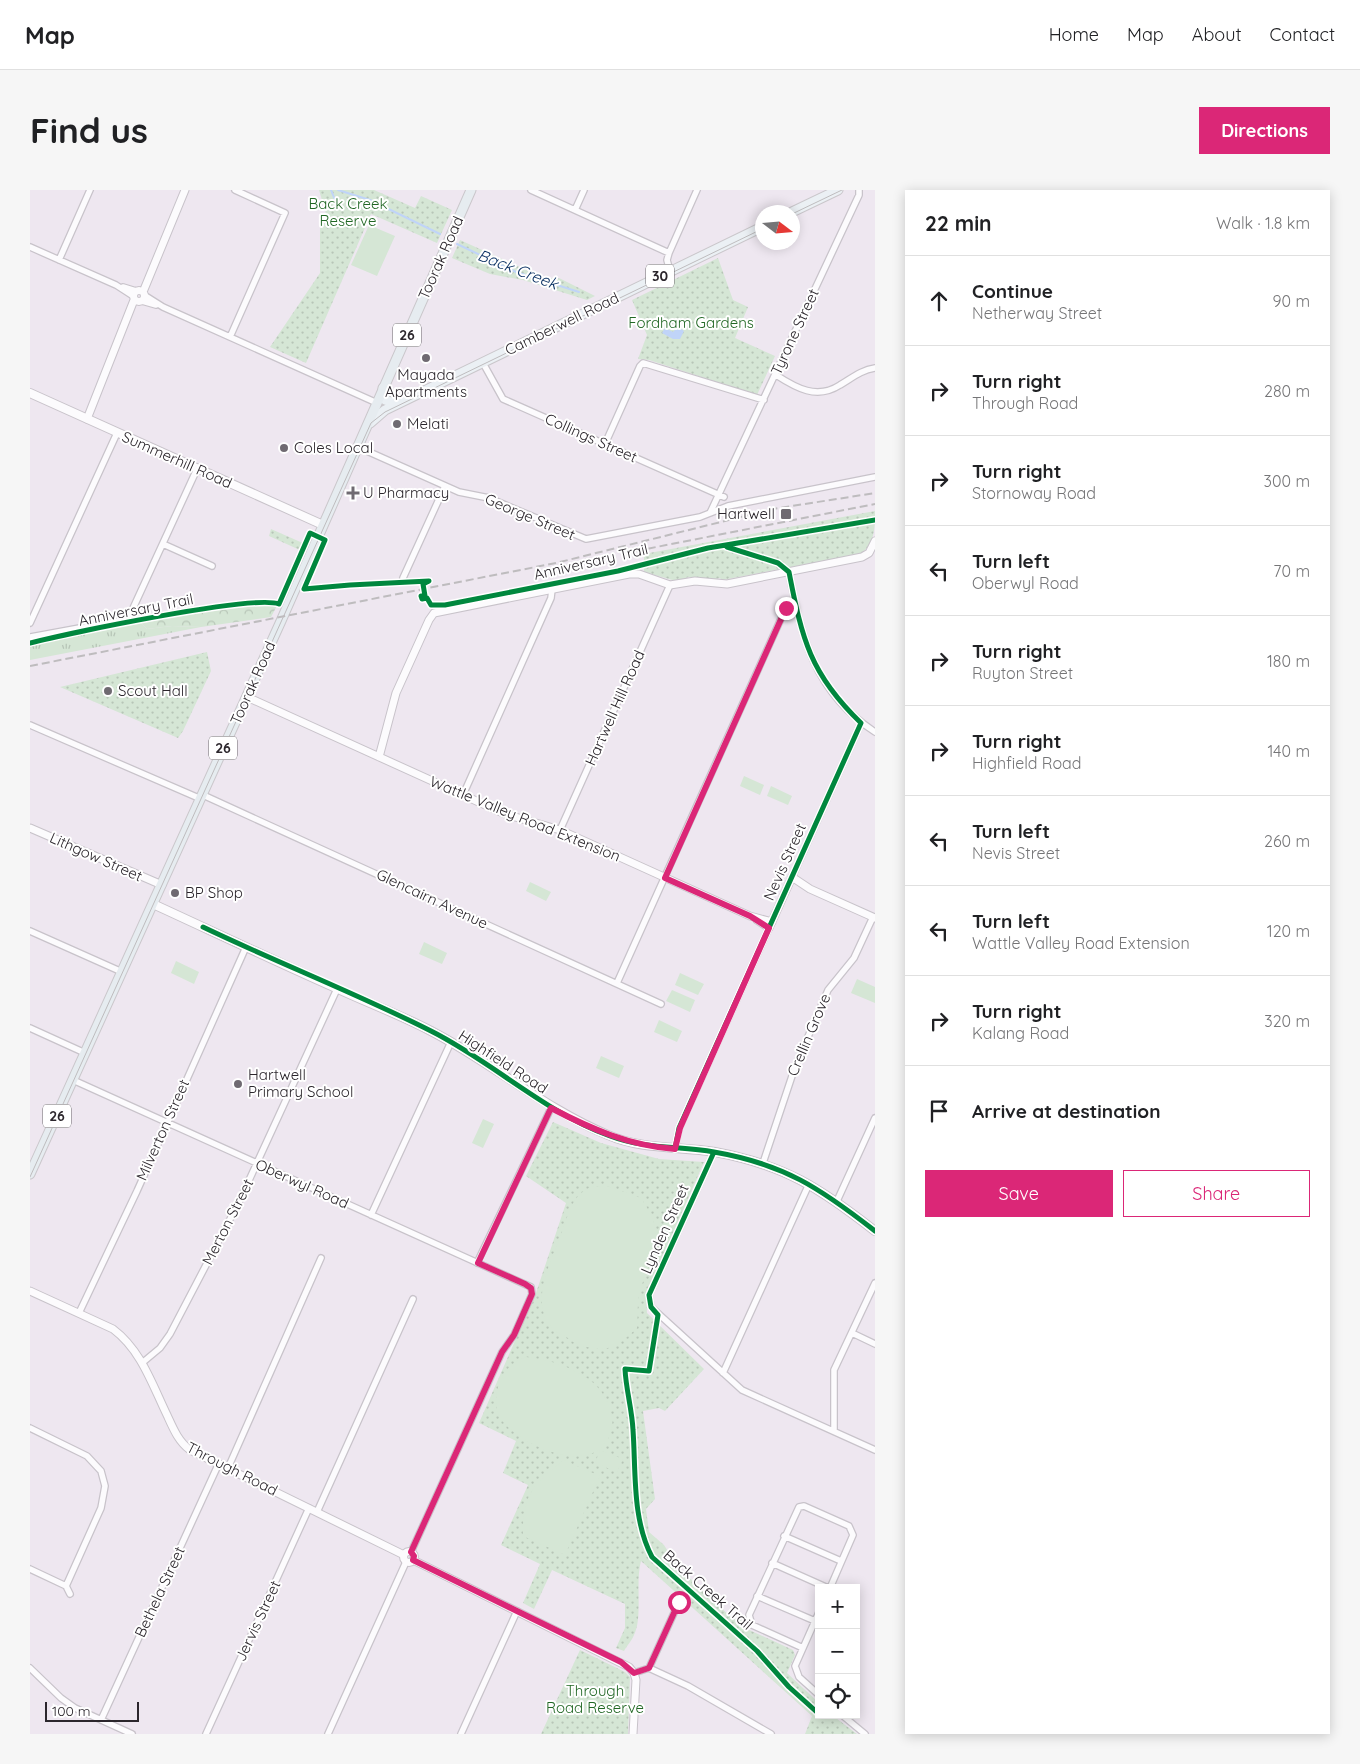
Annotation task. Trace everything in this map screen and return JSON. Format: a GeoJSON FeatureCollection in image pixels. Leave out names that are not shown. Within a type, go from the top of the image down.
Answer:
{"type":"FeatureCollection","features":[{"type":"Feature","properties":{"kind":"highway","name":"Toorak Road"},"geometry":{"type":"LineString","coordinates":[[31,1169],[247,697],[469,191]]}},
{"type":"Feature","properties":{"kind":"main road"},"geometry":{"type":"LineString","coordinates":[[800,208],[838,190]]}},
{"type":"Feature","properties":{"kind":"main road","name":"Camberwell Road"},"geometry":{"type":"LineString","coordinates":[[367,427],[376,416],[397,404],[755,230]]}},
{"type":"Feature","properties":{"kind":"main road"},"geometry":{"type":"LineString","coordinates":[[384,388],[385,400],[397,404]]}},
{"type":"Feature","properties":{"kind":"main road","name":"Summerhill Road"},"geometry":{"type":"LineString","coordinates":[[30,394],[323,525]]}},
{"type":"Feature","properties":{"kind":"main road","name":"Highfield Road"},"geometry":{"type":"LineString","coordinates":[[153,904],[431,1031],[451,1042],[551,1108],[611,1137],[654,1148],[714,1152],[763,1163],[787,1172],[809,1184],[837,1201],[875,1231]]}},
{"type":"Feature","properties":{"kind":"street"},"geometry":{"type":"LineString","coordinates":[[60,260],[90,190]]}},
{"type":"Feature","properties":{"kind":"street"},"geometry":{"type":"LineString","coordinates":[[85,418],[186,190]]}},
{"type":"Feature","properties":{"kind":"street"},"geometry":{"type":"LineString","coordinates":[[230,337],[285,213],[235,190]]}},
{"type":"Feature","properties":{"kind":"street"},"geometry":{"type":"LineString","coordinates":[[531,190],[668,253]]}},
{"type":"Feature","properties":{"kind":"street"},"geometry":{"type":"LineString","coordinates":[[575,210],[584,190]]}},
{"type":"Feature","properties":{"kind":"street"},"geometry":{"type":"LineString","coordinates":[[670,272],[667,260],[668,253],[697,190]]}},
{"type":"Feature","properties":{"kind":"street","name":"Tyrone Street"},"geometry":{"type":"LineString","coordinates":[[710,513],[721,496],[859,195],[859,190]]}},
{"type":"Feature","properties":{"kind":"street"},"geometry":{"type":"LineString","coordinates":[[30,246],[377,403]]}},
{"type":"Feature","properties":{"kind":"street","name":"Collings Street"},"geometry":{"type":"LineString","coordinates":[[482,363],[501,398],[721,496]]}},
{"type":"Feature","properties":{"kind":"street"},"geometry":{"type":"LineString","coordinates":[[605,444],[643,364],[764,400]]}},
{"type":"Feature","properties":{"kind":"street"},"geometry":{"type":"LineString","coordinates":[[776,374],[801,390],[821,392],[838,386],[860,372],[875,368]]}},
{"type":"Feature","properties":{"kind":"street"},"geometry":{"type":"LineString","coordinates":[[30,623],[117,433]]}},
{"type":"Feature","properties":{"kind":"street","name":"George Street"},"geometry":{"type":"LineString","coordinates":[[358,447],[464,494],[486,497],[586,539],[700,517],[728,506],[875,477]]}},
{"type":"Feature","properties":{"kind":"street"},"geometry":{"type":"LineString","coordinates":[[30,637],[128,618],[198,469]]}},
{"type":"Feature","properties":{"kind":"street"},"geometry":{"type":"LineString","coordinates":[[404,578],[445,486]]}},
{"type":"Feature","properties":{"kind":"street"},"geometry":{"type":"LineString","coordinates":[[721,496],[728,506]]}},
{"type":"Feature","properties":{"kind":"street"},"geometry":{"type":"LineString","coordinates":[[379,757],[396,693],[432,614],[632,573],[670,585],[694,581],[727,584],[872,555],[875,541]]}},
{"type":"Feature","properties":{"kind":"street"},"geometry":{"type":"LineString","coordinates":[[163,544],[212,566]]}},
{"type":"Feature","properties":{"kind":"street"},"geometry":{"type":"LineString","coordinates":[[789,572],[801,632],[816,670],[837,698],[861,723],[875,732]]}},
{"type":"Feature","properties":{"kind":"street","name":"Hartwell Hill Road"},"geometry":{"type":"LineString","coordinates":[[560,830],[670,585]]}},
{"type":"Feature","properties":{"kind":"street"},"geometry":{"type":"LineString","coordinates":[[463,794],[551,598],[552,589]]}},
{"type":"Feature","properties":{"kind":"street"},"geometry":{"type":"LineString","coordinates":[[617,983],[784,612],[794,602]]}},
{"type":"Feature","properties":{"kind":"street","name":"Wattle Valley Road Extension"},"geometry":{"type":"LineString","coordinates":[[247,697],[510,816],[560,830],[770,925]]}},
{"type":"Feature","properties":{"kind":"street","name":"Nevis Street"},"geometry":{"type":"LineString","coordinates":[[675,1149],[680,1128],[861,723]]}},
{"type":"Feature","properties":{"kind":"street","name":"Glencairn Avenue"},"geometry":{"type":"LineString","coordinates":[[30,725],[202,797],[661,1004]]}},
{"type":"Feature","properties":{"kind":"street","name":"Lithgow Street"},"geometry":{"type":"LineString","coordinates":[[30,828],[162,886]]}},
{"type":"Feature","properties":{"kind":"street"},"geometry":{"type":"LineString","coordinates":[[790,880],[874,917]]}},
{"type":"Feature","properties":{"kind":"street","name":"Crellin Grove"},"geometry":{"type":"LineString","coordinates":[[763,1163],[796,1063],[828,990],[854,958],[874,917]]}},
{"type":"Feature","properties":{"kind":"street"},"geometry":{"type":"LineString","coordinates":[[30,931],[122,972]]}},
{"type":"Feature","properties":{"kind":"street","name":"Milverton Street"},"geometry":{"type":"LineString","coordinates":[[79,1313],[137,1191],[166,1122],[246,947]]}},
{"type":"Feature","properties":{"kind":"street","name":"Merton Street"},"geometry":{"type":"LineString","coordinates":[[142,1363],[160,1348],[170,1334],[258,1164],[337,989]]}},
{"type":"Feature","properties":{"kind":"street"},"geometry":{"type":"LineString","coordinates":[[30,1028],[85,1053]]}},
{"type":"Feature","properties":{"kind":"street"},"geometry":{"type":"LineString","coordinates":[[371,1215],[451,1042]]}},
{"type":"Feature","properties":{"kind":"street","name":"Oberwyl Road"},"geometry":{"type":"LineString","coordinates":[[73,1080],[531,1288],[532,1294],[514,1335],[502,1352],[411,1552]]}},
{"type":"Feature","properties":{"kind":"street"},"geometry":{"type":"LineString","coordinates":[[478,1263],[551,1108]]}},
{"type":"Feature","properties":{"kind":"street"},"geometry":{"type":"LineString","coordinates":[[837,1201],[875,1118]]}},
{"type":"Feature","properties":{"kind":"street","name":"Lynden Street"},"geometry":{"type":"LineString","coordinates":[[714,1152],[649,1295],[651,1307],[742,1390],[875,1450]]}},
{"type":"Feature","properties":{"kind":"street"},"geometry":{"type":"LineString","coordinates":[[722,1373],[809,1184]]}},
{"type":"Feature","properties":{"kind":"street"},"geometry":{"type":"LineString","coordinates":[[228,1468],[322,1258]]}},
{"type":"Feature","properties":{"kind":"street"},"geometry":{"type":"LineString","coordinates":[[834,1431],[834,1370],[875,1283]]}},
{"type":"Feature","properties":{"kind":"street","name":"Through Road"},"geometry":{"type":"LineString","coordinates":[[30,1291],[113,1329],[124,1337],[142,1363],[183,1445],[408,1559],[621,1662],[634,1673]]}},
{"type":"Feature","properties":{"kind":"street"},"geometry":{"type":"LineString","coordinates":[[317,1512],[413,1299]]}},
{"type":"Feature","properties":{"kind":"street"},"geometry":{"type":"LineString","coordinates":[[852,1333],[875,1344]]}},
{"type":"Feature","properties":{"kind":"street"},"geometry":{"type":"LineString","coordinates":[[30,1428],[87,1456],[101,1471],[104,1486],[101,1508],[66,1586]]}},
{"type":"Feature","properties":{"kind":"street","name":"Bethela Street"},"geometry":{"type":"LineString","coordinates":[[102,1720],[219,1463]]}},
{"type":"Feature","properties":{"kind":"street"},"geometry":{"type":"LineString","coordinates":[[803,1648],[752,1625],[748,1615],[796,1510],[804,1506],[849,1526],[852,1530],[853,1535],[831,1584]]}},
{"type":"Feature","properties":{"kind":"street","name":"Jervis Street"},"geometry":{"type":"LineString","coordinates":[[206,1734],[309,1508]]}},
{"type":"Feature","properties":{"kind":"street"},"geometry":{"type":"LineString","coordinates":[[784,1536],[842,1561]]}},
{"type":"Feature","properties":{"kind":"street"},"geometry":{"type":"LineString","coordinates":[[328,1734],[408,1559],[414,1556],[411,1552]]}},
{"type":"Feature","properties":{"kind":"street"},"geometry":{"type":"LineString","coordinates":[[772,1563],[820,1584]]}},
{"type":"Feature","properties":{"kind":"street"},"geometry":{"type":"LineString","coordinates":[[30,1569],[66,1586],[70,1594]]}},
{"type":"Feature","properties":{"kind":"street"},"geometry":{"type":"LineString","coordinates":[[757,1596],[815,1622],[795,1666],[795,1671],[815,1691]]}},
{"type":"Feature","properties":{"kind":"street"},"geometry":{"type":"LineString","coordinates":[[649,1668],[679,1602]]}},
{"type":"Feature","properties":{"kind":"street"},"geometry":{"type":"LineString","coordinates":[[461,1734],[517,1611]]}},
{"type":"Feature","properties":{"kind":"street"},"geometry":{"type":"LineString","coordinates":[[30,1668],[61,1698],[132,1734]]}},
{"type":"Feature","properties":{"kind":"street"},"geometry":{"type":"LineString","coordinates":[[633,1734],[634,1673],[649,1668],[688,1686],[770,1734]]}},
{"type":"Feature","properties":{"kind":"street"},"geometry":{"type":"LineString","coordinates":[[847,1719],[865,1734]]}},
{"type":"Feature","properties":{"kind":"green space","name":"Back Creek Reserve"},"geometry":{"type":"Polygon","coordinates":[[[319,190],[374,190],[415,208],[421,196],[452,210],[437,243],[371,214],[306,363],[270,347],[320,273],[320,221],[329,224],[319,190]]]}},
{"type":"Feature","properties":{"kind":"green space"},"geometry":{"type":"Polygon","coordinates":[[[369,225],[395,236],[377,276],[351,265],[369,225]]]}},
{"type":"Feature","properties":{"kind":"green space"},"geometry":{"type":"Polygon","coordinates":[[[460,240],[544,278],[559,278],[595,296],[587,300],[523,280],[490,274],[452,258],[460,240]]]}},
{"type":"Feature","properties":{"kind":"green space","name":"Fordham Gardens"},"geometry":{"type":"Polygon","coordinates":[[[718,258],[733,300],[748,307],[735,338],[775,356],[757,395],[649,360],[638,359],[647,335],[632,300],[718,258]]]}},
{"type":"Feature","properties":{"kind":"green space"},"geometry":{"type":"Polygon","coordinates":[[[875,511],[873,537],[867,548],[856,555],[722,580],[720,578],[712,580],[689,577],[676,581],[644,572],[644,554],[875,511]]]}},
{"type":"Feature","properties":{"kind":"green space"},"geometry":{"type":"Polygon","coordinates":[[[271,529],[305,544],[302,551],[269,536],[271,529]]]}},
{"type":"Feature","properties":{"kind":"green space"},"geometry":{"type":"Polygon","coordinates":[[[273,600],[279,602],[271,617],[201,627],[172,626],[147,629],[138,620],[205,607],[273,600]]]}},
{"type":"Feature","properties":{"kind":"green space"},"geometry":{"type":"Polygon","coordinates":[[[138,620],[147,629],[172,626],[201,627],[30,660],[30,644],[129,624],[138,620]]]}},
{"type":"Feature","properties":{"kind":"green space"},"geometry":{"type":"Polygon","coordinates":[[[207,652],[211,671],[178,738],[60,687],[207,652]]]}},
{"type":"Feature","properties":{"kind":"green space"},"geometry":{"type":"Polygon","coordinates":[[[744,776],[764,785],[760,795],[740,786],[744,776]]]}},
{"type":"Feature","properties":{"kind":"green space"},"geometry":{"type":"Polygon","coordinates":[[[771,786],[792,796],[788,805],[767,796],[771,786]]]}},
{"type":"Feature","properties":{"kind":"green space"},"geometry":{"type":"Polygon","coordinates":[[[530,882],[551,892],[546,901],[526,891],[530,882]]]}},
{"type":"Feature","properties":{"kind":"green space"},"geometry":{"type":"Polygon","coordinates":[[[424,942],[447,953],[442,964],[419,954],[424,942]]]}},
{"type":"Feature","properties":{"kind":"green space"},"geometry":{"type":"Polygon","coordinates":[[[176,961],[199,972],[194,984],[171,973],[176,961]]]}},
{"type":"Feature","properties":{"kind":"green space"},"geometry":{"type":"Polygon","coordinates":[[[680,973],[704,984],[698,995],[675,985],[680,973]]]}},
{"type":"Feature","properties":{"kind":"green space"},"geometry":{"type":"Polygon","coordinates":[[[857,979],[875,987],[875,1003],[851,993],[857,979]]]}},
{"type":"Feature","properties":{"kind":"green space"},"geometry":{"type":"Polygon","coordinates":[[[672,990],[695,1000],[690,1012],[666,1001],[672,990]]]}},
{"type":"Feature","properties":{"kind":"green space"},"geometry":{"type":"Polygon","coordinates":[[[659,1020],[682,1031],[677,1042],[654,1032],[659,1020]]]}},
{"type":"Feature","properties":{"kind":"green space"},"geometry":{"type":"Polygon","coordinates":[[[601,1056],[624,1066],[619,1078],[596,1068],[601,1056]]]}},
{"type":"Feature","properties":{"kind":"green space"},"geometry":{"type":"Polygon","coordinates":[[[483,1119],[494,1124],[483,1148],[472,1143],[483,1119]]]}},
{"type":"Feature","properties":{"kind":"green space"},"geometry":{"type":"Polygon","coordinates":[[[553,1122],[601,1143],[659,1159],[704,1162],[646,1295],[647,1313],[704,1369],[665,1411],[659,1408],[643,1411],[655,1499],[646,1509],[649,1532],[664,1545],[677,1566],[733,1619],[741,1620],[747,1629],[793,1650],[795,1655],[787,1673],[815,1699],[815,1719],[837,1719],[857,1734],[805,1734],[812,1716],[641,1561],[637,1628],[624,1651],[616,1648],[625,1628],[625,1604],[552,1570],[534,1609],[523,1603],[540,1564],[501,1545],[528,1485],[503,1473],[516,1441],[479,1423],[536,1293],[566,1203],[526,1176],[553,1122]]]}},
{"type":"Feature","properties":{"kind":"green space"},"geometry":{"type":"Polygon","coordinates":[[[607,1186],[641,1198],[650,1214],[657,1238],[639,1296],[637,1328],[612,1347],[598,1349],[578,1344],[554,1330],[546,1320],[542,1296],[547,1271],[572,1205],[585,1190],[593,1187],[607,1186]]]}},
{"type":"Feature","properties":{"kind":"green space"},"geometry":{"type":"Polygon","coordinates":[[[526,1357],[550,1361],[565,1367],[587,1378],[596,1385],[609,1405],[612,1415],[610,1436],[603,1446],[593,1453],[582,1456],[556,1453],[530,1443],[508,1427],[501,1419],[497,1411],[496,1401],[498,1386],[507,1370],[517,1361],[526,1357]]]}},
{"type":"Feature","properties":{"kind":"green space"},"geometry":{"type":"Polygon","coordinates":[[[600,1450],[623,1459],[617,1472],[595,1463],[600,1450]]]}},
{"type":"Feature","properties":{"kind":"green space"},"geometry":{"type":"Polygon","coordinates":[[[563,1460],[600,1476],[565,1555],[523,1536],[525,1510],[531,1492],[563,1460]]]}},
{"type":"Feature","properties":{"kind":"green space","name":"Through Road Reserve"},"geometry":{"type":"Polygon","coordinates":[[[580,1650],[625,1672],[630,1677],[628,1734],[541,1734],[580,1650]]]}},
{"type":"Feature","properties":{"kind":"water"},"geometry":{"type":"Polygon","coordinates":[[[678,327],[684,331],[680,339],[673,339],[662,333],[665,328],[673,332],[678,327]]]}},
{"type":"Feature","properties":{"kind":"waterway","name":"Back Creek"},"geometry":{"type":"LineString","coordinates":[[331,190],[335,200],[335,208]]}},
{"type":"Feature","properties":{"kind":"waterway","name":"Back Creek"},"geometry":{"type":"LineString","coordinates":[[338,190],[370,200],[440,234]]}},
{"type":"Feature","properties":{"kind":"waterway","name":"Back Creek"},"geometry":{"type":"LineString","coordinates":[[457,244],[516,272],[579,292]]}},
{"type":"Feature","properties":{"kind":"tram line"},"geometry":{"type":"LineString","coordinates":[[800,210],[842,190]]}},
{"type":"Feature","properties":{"kind":"tram line"},"geometry":{"type":"LineString","coordinates":[[30,1177],[371,423],[385,412],[755,232]]}},
{"type":"Feature","properties":{"kind":"railway"},"geometry":{"type":"LineString","coordinates":[[30,666],[556,563],[773,509],[875,493]]}},
{"type":"Feature","properties":{"kind":"railway"},"geometry":{"type":"LineString","coordinates":[[636,551],[875,504]]}},
{"type":"Feature","properties":{"kind":"cycle path","name":"Anniversary Trail"},"geometry":{"type":"LineString","coordinates":[[30,643],[158,616],[263,602],[279,604],[310,533],[325,540],[304,589],[429,581],[423,584],[425,596],[421,596],[422,599],[427,598],[431,605],[445,605],[618,571],[708,548],[875,520]]}},
{"type":"Feature","properties":{"kind":"cycle path"},"geometry":{"type":"LineString","coordinates":[[675,1149],[679,1128],[861,723],[830,688],[819,671],[804,636],[789,572],[778,563],[727,547]]}},
{"type":"Feature","properties":{"kind":"cycle path"},"geometry":{"type":"LineString","coordinates":[[203,927],[431,1031],[454,1043],[563,1114],[586,1126],[610,1136],[636,1143],[714,1152],[761,1163],[818,1190],[875,1231]]}},
{"type":"Feature","properties":{"kind":"cycle path","name":"Back Creek Trail"},"geometry":{"type":"LineString","coordinates":[[714,1152],[649,1295],[651,1307],[658,1315],[649,1371],[625,1369],[632,1422],[638,1511],[641,1527],[652,1557],[757,1651],[789,1687],[815,1710]]}},
{"type":"Feature","properties":{"kind":"place","name":"Mayada Apartments"},"geometry":{"type":"Point","coordinates":[426,358]}},
{"type":"Feature","properties":{"kind":"place","name":"Melati"},"geometry":{"type":"Point","coordinates":[397,424]}},
{"type":"Feature","properties":{"kind":"place","name":"Coles Local"},"geometry":{"type":"Point","coordinates":[284,448]}},
{"type":"Feature","properties":{"kind":"place","name":"U Pharmacy"},"geometry":{"type":"Point","coordinates":[353,493]}},
{"type":"Feature","properties":{"kind":"place","name":"Hartwell"},"geometry":{"type":"Point","coordinates":[786,514]}},
{"type":"Feature","properties":{"kind":"place","name":"Scout Hall"},"geometry":{"type":"Point","coordinates":[108,691]}},
{"type":"Feature","properties":{"kind":"place","name":"BP Shop"},"geometry":{"type":"Point","coordinates":[175,893]}},
{"type":"Feature","properties":{"kind":"place","name":"Hartwell Primary School"},"geometry":{"type":"Point","coordinates":[238,1084]}},
{"type":"Feature","properties":{"kind":"route"},"geometry":{"type":"LineString","coordinates":[[679,1602],[649,1668],[634,1673],[621,1662],[413,1560],[414,1556],[411,1552],[502,1352],[514,1335],[532,1294],[531,1288],[525,1284],[478,1263],[551,1108],[611,1137],[654,1148],[675,1149],[680,1128],[769,928],[750,916],[665,878],[786,608]]}}]}
